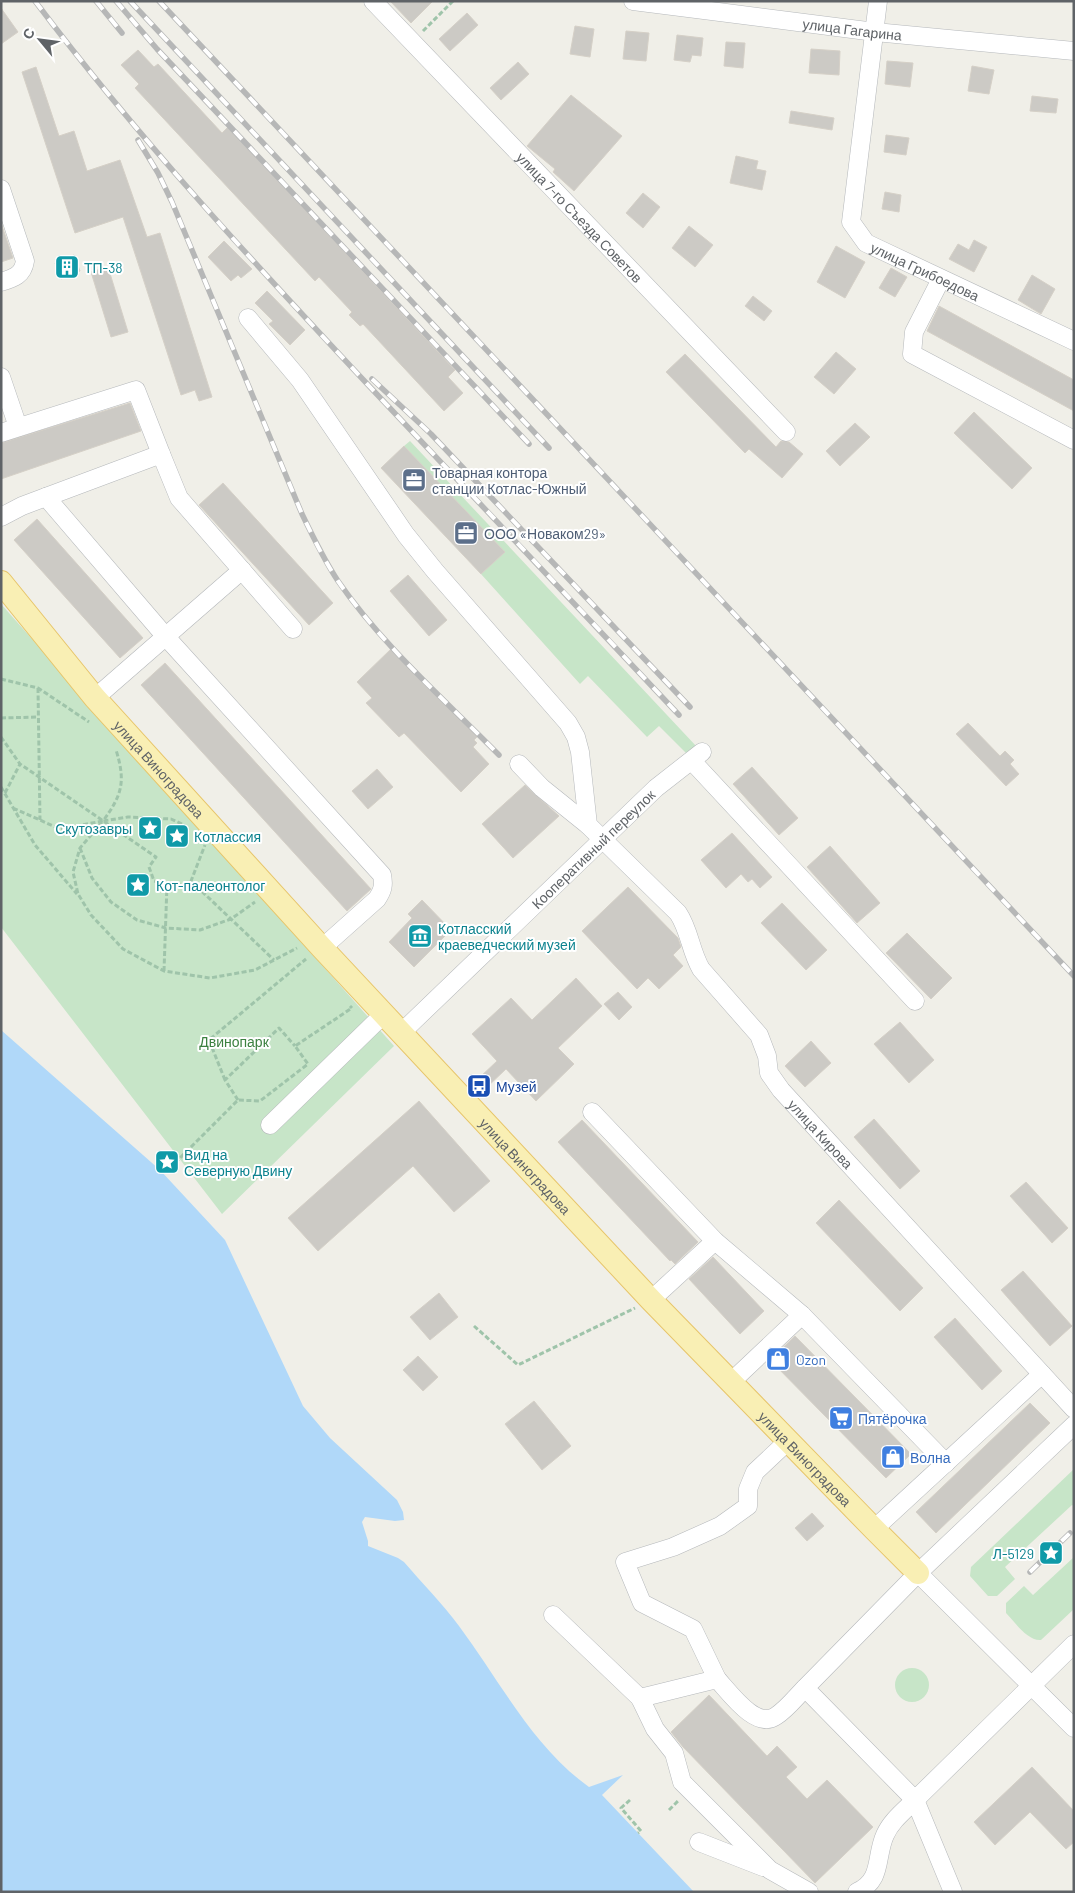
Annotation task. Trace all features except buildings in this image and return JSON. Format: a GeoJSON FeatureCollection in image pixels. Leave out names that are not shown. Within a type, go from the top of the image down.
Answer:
{"type":"FeatureCollection","features":[{"type":"Feature","properties":{"kind":"main road","name":"улица Виноградова"},"geometry":{"type":"LineString","coordinates":[[1,582],[95,698],[314,957],[384,1014],[652,1300],[874,1530],[918,1573]]}},
{"type":"Feature","properties":{"kind":"street","name":"улица 7-го Съезда Советов"},"geometry":{"type":"LineString","coordinates":[[373,1],[786,432]]}},
{"type":"Feature","properties":{"kind":"street","name":"улица Гагарина"},"geometry":{"type":"LineString","coordinates":[[633,1],[874,32],[1074,51]]}},
{"type":"Feature","properties":{"kind":"street","name":"улица Грибоедова"},"geometry":{"type":"LineString","coordinates":[[878,1],[851,222],[866,243],[1074,341]]}},
{"type":"Feature","properties":{"kind":"street"},"geometry":{"type":"LineString","coordinates":[[1,188],[25,261],[24,268],[16,277],[1,282]]}},
{"type":"Feature","properties":{"kind":"street"},"geometry":{"type":"LineString","coordinates":[[941,279],[914,332],[912,354],[1074,440]]}},
{"type":"Feature","properties":{"kind":"street"},"geometry":{"type":"LineString","coordinates":[[248,318],[300,380],[418,549],[460,602],[568,723],[576,736],[580,752],[588,825]]}},
{"type":"Feature","properties":{"kind":"street"},"geometry":{"type":"LineString","coordinates":[[1,377],[18,427]]}},
{"type":"Feature","properties":{"kind":"street"},"geometry":{"type":"LineString","coordinates":[[1,433],[136,390],[179,498],[293,629]]}},
{"type":"Feature","properties":{"kind":"street"},"geometry":{"type":"LineString","coordinates":[[1,517],[22,506],[161,454]]}},
{"type":"Feature","properties":{"kind":"street"},"geometry":{"type":"LineString","coordinates":[[46,497],[166,637],[382,875],[383,891],[377,899],[314,957]]}},
{"type":"Feature","properties":{"kind":"street"},"geometry":{"type":"LineString","coordinates":[[95,698],[242,570]]}},
{"type":"Feature","properties":{"kind":"street","name":"Кооперативный переулок"},"geometry":{"type":"LineString","coordinates":[[401,1033],[656,788],[697,756],[916,1001]]}},
{"type":"Feature","properties":{"kind":"street","name":"улица Кирова"},"geometry":{"type":"LineString","coordinates":[[519,764],[542,788],[603,839],[678,913],[687,929],[694,957],[702,969],[759,1035],[769,1073],[781,1090],[1074,1409]]}},
{"type":"Feature","properties":{"kind":"street"},"geometry":{"type":"LineString","coordinates":[[270,1125],[384,1014]]}},
{"type":"Feature","properties":{"kind":"street"},"geometry":{"type":"LineString","coordinates":[[592,1112],[716,1241],[802,1315],[946,1463]]}},
{"type":"Feature","properties":{"kind":"street"},"geometry":{"type":"LineString","coordinates":[[652,1300],[716,1241]]}},
{"type":"Feature","properties":{"kind":"street"},"geometry":{"type":"LineString","coordinates":[[731,1382],[802,1315]]}},
{"type":"Feature","properties":{"kind":"street"},"geometry":{"type":"LineString","coordinates":[[874,1530],[1042,1374]]}},
{"type":"Feature","properties":{"kind":"street"},"geometry":{"type":"LineString","coordinates":[[788,1441],[755,1472],[748,1489],[748,1506],[720,1526],[673,1547],[625,1562],[642,1603],[693,1629],[717,1679],[753,1716],[763,1720],[777,1716],[918,1573],[1074,1424]]}},
{"type":"Feature","properties":{"kind":"street","name":"улица Виноградова"},"geometry":{"type":"LineString","coordinates":[[918,1573],[1074,1728]]}},
{"type":"Feature","properties":{"kind":"street"},"geometry":{"type":"LineString","coordinates":[[553,1615],[640,1698],[655,1730],[674,1753],[682,1782],[770,1870]]}},
{"type":"Feature","properties":{"kind":"street"},"geometry":{"type":"LineString","coordinates":[[857,1892],[872,1882],[884,1836],[891,1825],[1031,1684],[1074,1644]]}},
{"type":"Feature","properties":{"kind":"street"},"geometry":{"type":"LineString","coordinates":[[640,1698],[717,1679]]}},
{"type":"Feature","properties":{"kind":"street"},"geometry":{"type":"LineString","coordinates":[[805,1688],[915,1800],[953,1892]]}},
{"type":"Feature","properties":{"kind":"street"},"geometry":{"type":"LineString","coordinates":[[699,1842],[770,1870],[809,1892]]}},
{"type":"Feature","properties":{"kind":"path"},"geometry":{"type":"LineString","coordinates":[[419,34],[453,1]]}},
{"type":"Feature","properties":{"kind":"path"},"geometry":{"type":"LineString","coordinates":[[1,678],[38,688],[96,726]]}},
{"type":"Feature","properties":{"kind":"path"},"geometry":{"type":"LineString","coordinates":[[38,688],[40,820]]}},
{"type":"Feature","properties":{"kind":"path"},"geometry":{"type":"LineString","coordinates":[[1,718],[38,717]]}},
{"type":"Feature","properties":{"kind":"path"},"geometry":{"type":"LineString","coordinates":[[1,737],[20,764],[39,779],[156,857],[149,867],[150,875],[154,881],[178,886],[191,881],[205,844]]}},
{"type":"Feature","properties":{"kind":"path"},"geometry":{"type":"LineString","coordinates":[[78,894],[73,872],[80,848],[103,822],[121,790],[121,766],[114,744]]}},
{"type":"Feature","properties":{"kind":"path"},"geometry":{"type":"LineString","coordinates":[[5,792],[20,764]]}},
{"type":"Feature","properties":{"kind":"path"},"geometry":{"type":"LineString","coordinates":[[1,787],[36,845],[78,894],[92,915],[123,949],[164,971],[210,978],[255,970],[296,948],[314,957],[209,1040],[225,1080],[238,1100]]}},
{"type":"Feature","properties":{"kind":"path"},"geometry":{"type":"LineString","coordinates":[[14,808],[60,829],[128,817],[171,819],[184,824]]}},
{"type":"Feature","properties":{"kind":"path"},"geometry":{"type":"LineString","coordinates":[[80,848],[92,878],[111,902],[138,920],[166,928],[200,930],[231,919],[256,902]]}},
{"type":"Feature","properties":{"kind":"path"},"geometry":{"type":"LineString","coordinates":[[191,881],[274,960]]}},
{"type":"Feature","properties":{"kind":"path"},"geometry":{"type":"LineString","coordinates":[[164,971],[167,884]]}},
{"type":"Feature","properties":{"kind":"path"},"geometry":{"type":"LineString","coordinates":[[295,1046],[352,1008],[345,1001]]}},
{"type":"Feature","properties":{"kind":"path"},"geometry":{"type":"LineString","coordinates":[[175,1163],[238,1100],[260,1101],[308,1064],[279,1028],[225,1080]]}},
{"type":"Feature","properties":{"kind":"path"},"geometry":{"type":"LineString","coordinates":[[474,1326],[518,1365],[652,1300]]}},
{"type":"Feature","properties":{"kind":"path"},"geometry":{"type":"LineString","coordinates":[[630,1800],[621,1808],[642,1831],[638,1833]]}},
{"type":"Feature","properties":{"kind":"green space"},"geometry":{"type":"Polygon","coordinates":[[[410,441],[697,747],[688,755],[659,726],[647,737],[588,676],[580,684],[481,574],[505,552],[404,446],[410,441]]]}},
{"type":"Feature","properties":{"kind":"green space","name":"Двинопарк"},"geometry":{"type":"Polygon","coordinates":[[[1,604],[394,1046],[222,1214],[1,927],[1,604]]]}},
{"type":"Feature","properties":{"kind":"green space"},"geometry":{"type":"Polygon","coordinates":[[[1074,1469],[1074,1506],[1072,1505],[1005,1567],[1015,1579],[997,1596],[988,1596],[970,1576],[971,1567],[1074,1469]]]}},
{"type":"Feature","properties":{"kind":"green space"},"geometry":{"type":"Polygon","coordinates":[[[1074,1557],[1074,1609],[1041,1640],[1031,1637],[1006,1613],[1006,1603],[1024,1586],[1033,1595],[1074,1557]]]}},
{"type":"Feature","properties":{"kind":"green space"},"geometry":{"type":"Polygon","coordinates":[[[912,1668],[919,1669],[924,1673],[928,1678],[928,1692],[924,1697],[919,1701],[912,1702],[905,1701],[900,1697],[896,1692],[895,1685],[896,1678],[900,1673],[905,1669],[912,1668]]]}},
{"type":"Feature","properties":{"kind":"water"},"geometry":{"type":"Polygon","coordinates":[[[1,1030],[160,1170],[225,1240],[303,1406],[330,1438],[397,1500],[403,1512],[404,1520],[395,1521],[365,1517],[362,1522],[368,1546],[404,1562],[439,1601],[459,1626],[534,1733],[569,1771],[589,1787],[623,1775],[602,1795],[694,1892],[1,1892],[1,1030]]]}},
{"type":"Feature","properties":{"kind":"railway"},"geometry":{"type":"LineString","coordinates":[[35,1],[115,102],[240,247],[679,715]]}},
{"type":"Feature","properties":{"kind":"railway"},"geometry":{"type":"LineString","coordinates":[[96,1],[122,33]]}},
{"type":"Feature","properties":{"kind":"railway"},"geometry":{"type":"LineString","coordinates":[[116,1],[157,49],[529,444]]}},
{"type":"Feature","properties":{"kind":"railway"},"geometry":{"type":"LineString","coordinates":[[130,1],[549,448]]}},
{"type":"Feature","properties":{"kind":"railway"},"geometry":{"type":"LineString","coordinates":[[159,1],[1074,976]]}},
{"type":"Feature","properties":{"kind":"railway"},"geometry":{"type":"LineString","coordinates":[[138,140],[158,173],[172,202],[302,514],[328,565],[355,605],[394,650],[499,755]]}},
{"type":"Feature","properties":{"kind":"railway"},"geometry":{"type":"LineString","coordinates":[[372,379],[431,434],[690,707]]}},
{"type":"Feature","properties":{"kind":"railway"},"geometry":{"type":"LineString","coordinates":[[1030,1572],[1070,1533]]}},
{"type":"Feature","properties":{"kind":"place","name":"ТП-38"},"geometry":{"type":"Point","coordinates":[67,267]}},
{"type":"Feature","properties":{"kind":"place","name":"Товарная контора станции Котлас-Южный"},"geometry":{"type":"Point","coordinates":[414,480]}},
{"type":"Feature","properties":{"kind":"place","name":"ООО «Новаком29»"},"geometry":{"type":"Point","coordinates":[466,533]}},
{"type":"Feature","properties":{"kind":"place","name":"Скутозавры"},"geometry":{"type":"Point","coordinates":[150,828]}},
{"type":"Feature","properties":{"kind":"place","name":"Котлассия"},"geometry":{"type":"Point","coordinates":[177,836]}},
{"type":"Feature","properties":{"kind":"place","name":"Кот-палеонтолог"},"geometry":{"type":"Point","coordinates":[138,885]}},
{"type":"Feature","properties":{"kind":"place","name":"Котласский краеведческий музей"},"geometry":{"type":"Point","coordinates":[420,936]}},
{"type":"Feature","properties":{"kind":"place","name":"Музей"},"geometry":{"type":"Point","coordinates":[479,1086]}},
{"type":"Feature","properties":{"kind":"place","name":"Вид на Северную Двину"},"geometry":{"type":"Point","coordinates":[167,1162]}},
{"type":"Feature","properties":{"kind":"place","name":"Ozon"},"geometry":{"type":"Point","coordinates":[778,1359]}},
{"type":"Feature","properties":{"kind":"place","name":"Пятёрочка"},"geometry":{"type":"Point","coordinates":[841,1418]}},
{"type":"Feature","properties":{"kind":"place","name":"Волна"},"geometry":{"type":"Point","coordinates":[893,1457]}},
{"type":"Feature","properties":{"kind":"place","name":"Л-5129"},"geometry":{"type":"Point","coordinates":[1051,1553]}}]}
